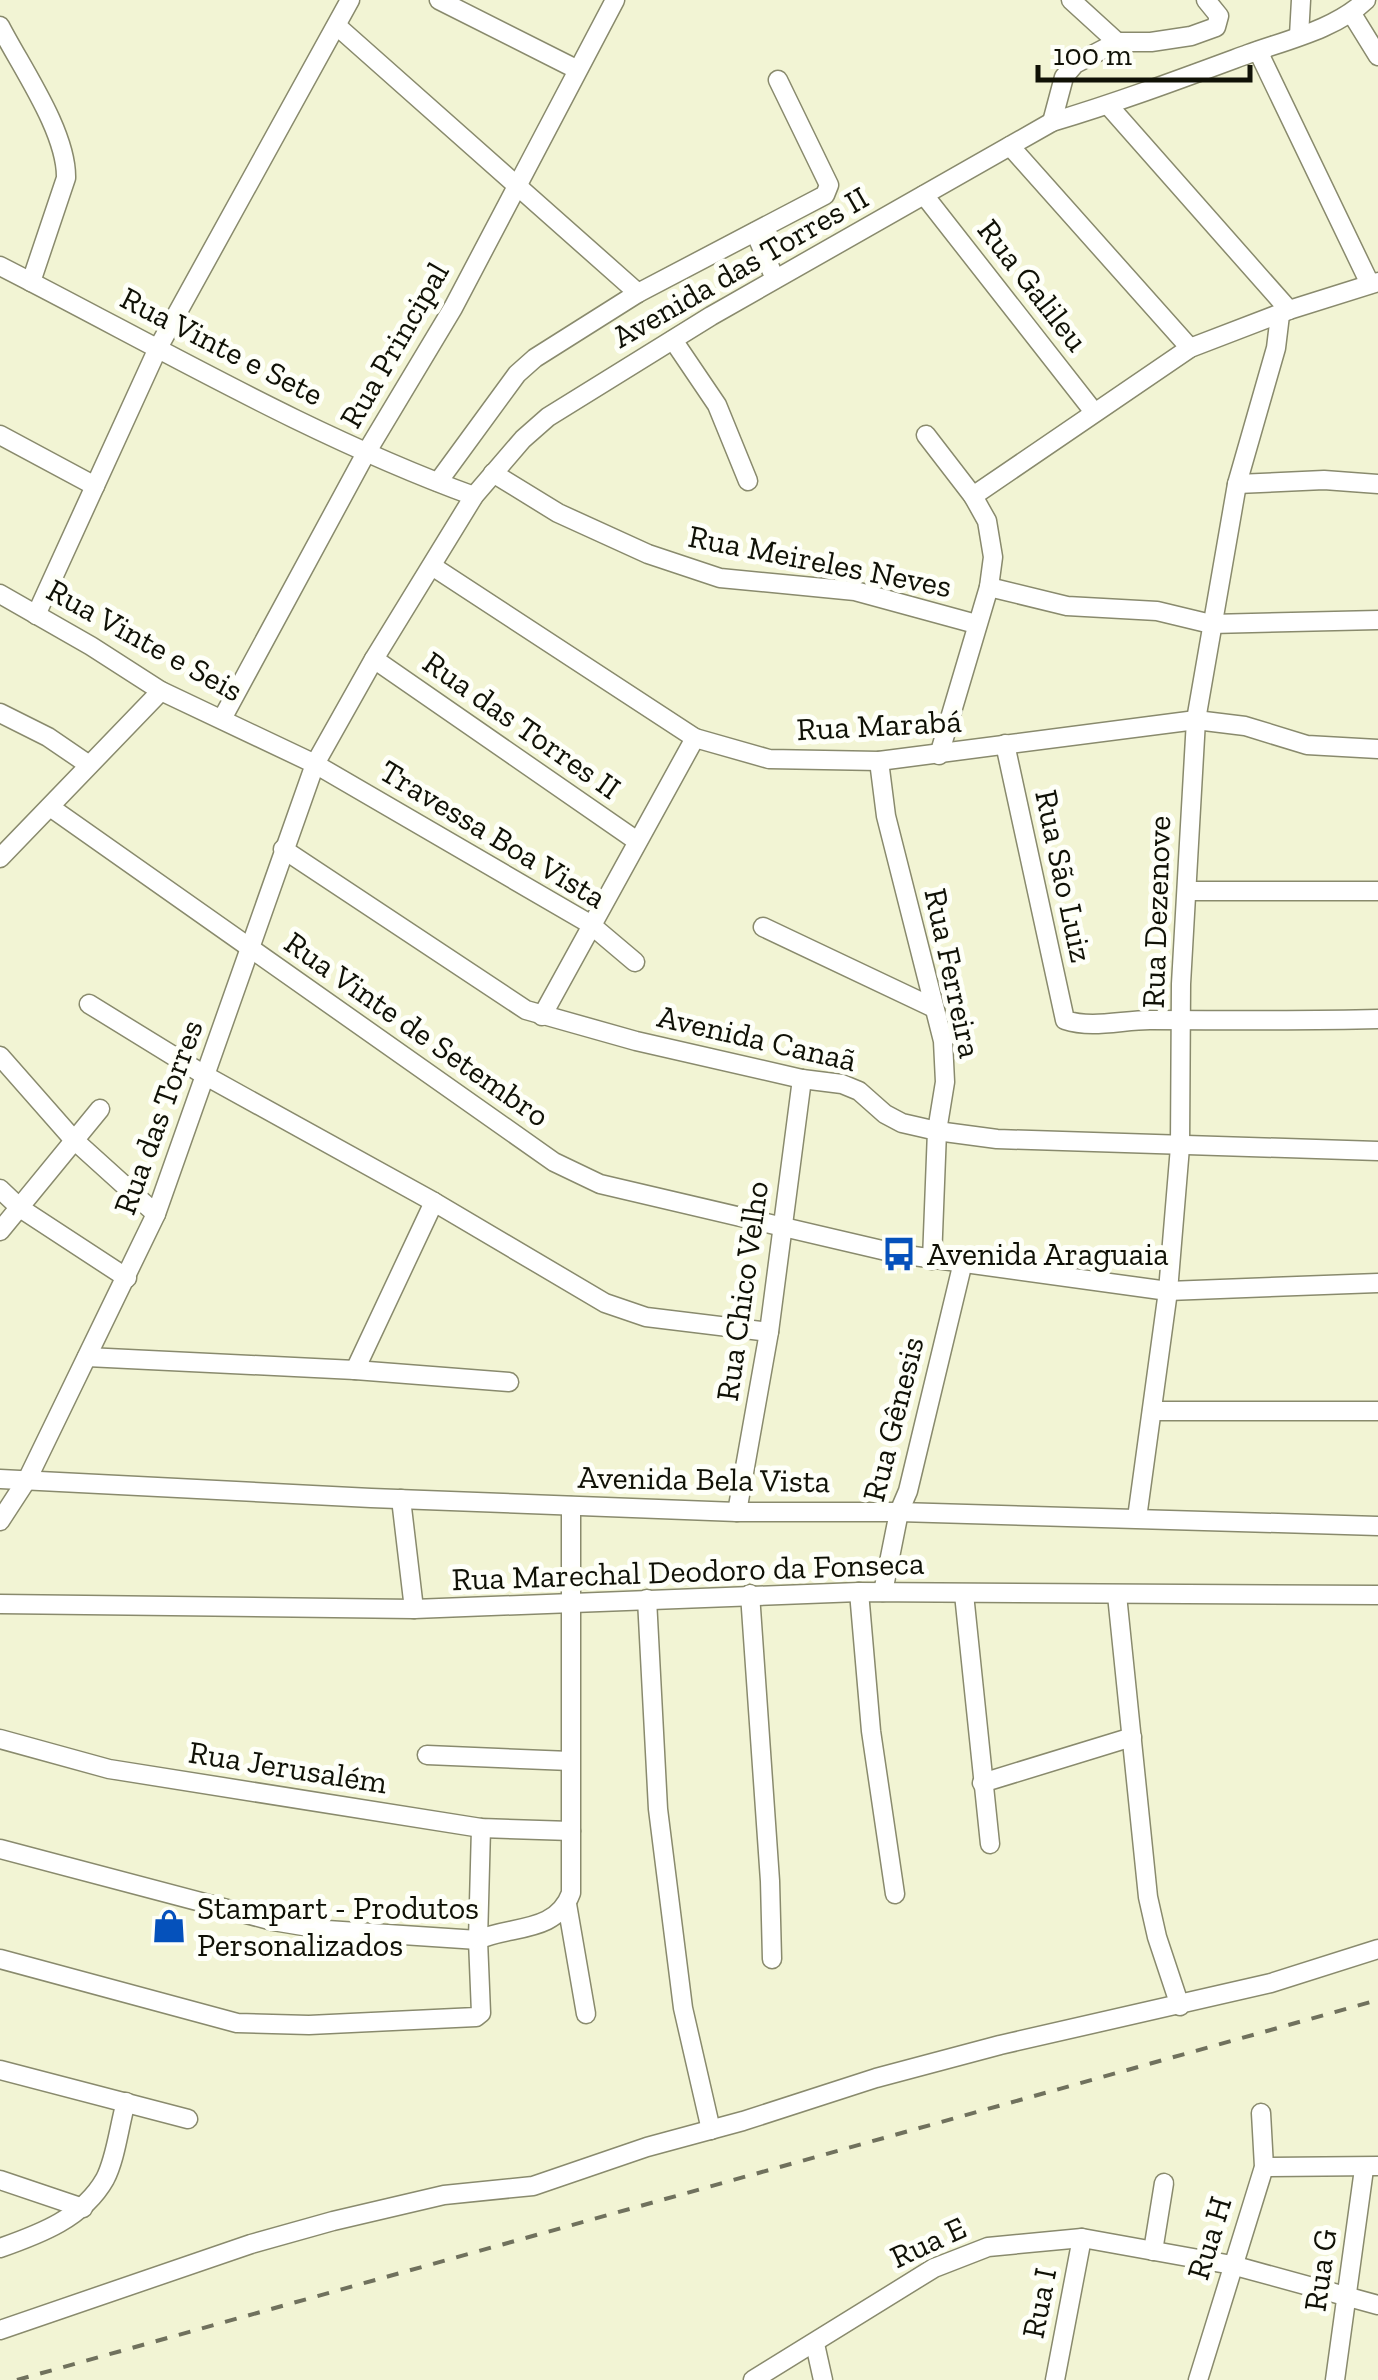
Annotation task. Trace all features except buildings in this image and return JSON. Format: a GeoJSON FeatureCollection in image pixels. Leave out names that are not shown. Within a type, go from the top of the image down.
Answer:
{"type":"FeatureCollection","features":[{"type":"Feature","properties":{"kind":"street"},"geometry":{"type":"LineString","coordinates":[[36,614],[158,348],[350,0]]}},
{"type":"Feature","properties":{"kind":"street"},"geometry":{"type":"LineString","coordinates":[[439,0],[576,69]]}},
{"type":"Feature","properties":{"kind":"street","name":"Rua Principal"},"geometry":{"type":"LineString","coordinates":[[222,719],[366,453],[444,325],[615,0]]}},
{"type":"Feature","properties":{"kind":"street"},"geometry":{"type":"LineString","coordinates":[[1072,0],[1117,42]]}},
{"type":"Feature","properties":{"kind":"street"},"geometry":{"type":"LineString","coordinates":[[1052,122],[1068,70],[1117,42],[1192,36],[1216,27],[1219,16],[1206,0]]}},
{"type":"Feature","properties":{"kind":"street"},"geometry":{"type":"LineString","coordinates":[[1298,36],[1301,0]]}},
{"type":"Feature","properties":{"kind":"street"},"geometry":{"type":"LineString","coordinates":[[1359,7],[1378,56]]}},
{"type":"Feature","properties":{"kind":"street","name":"Avenida das Torres II"},"geometry":{"type":"LineString","coordinates":[[315,764],[474,496],[548,418],[711,316],[1052,122],[1258,51],[1359,7]]}},
{"type":"Feature","properties":{"kind":"street"},"geometry":{"type":"LineString","coordinates":[[0,26],[54,132],[66,167],[66,178],[31,282]]}},
{"type":"Feature","properties":{"kind":"street"},"geometry":{"type":"LineString","coordinates":[[337,26],[638,293]]}},
{"type":"Feature","properties":{"kind":"street"},"geometry":{"type":"LineString","coordinates":[[973,496],[1190,348],[1374,283],[1258,51]]}},
{"type":"Feature","properties":{"kind":"street"},"geometry":{"type":"LineString","coordinates":[[438,482],[517,374],[535,358],[638,293],[821,197],[828,185],[778,80]]}},
{"type":"Feature","properties":{"kind":"street"},"geometry":{"type":"LineString","coordinates":[[1108,105],[1284,312]]}},
{"type":"Feature","properties":{"kind":"street"},"geometry":{"type":"LineString","coordinates":[[1010,146],[1190,348]]}},
{"type":"Feature","properties":{"kind":"street","name":"Rua Galileu"},"geometry":{"type":"LineString","coordinates":[[924,195],[1094,412]]}},
{"type":"Feature","properties":{"kind":"street"},"geometry":{"type":"LineString","coordinates":[[756,232],[775,279]]}},
{"type":"Feature","properties":{"kind":"street","name":"Rua Vinte e Sete"},"geometry":{"type":"LineString","coordinates":[[0,266],[366,453],[474,496]]}},
{"type":"Feature","properties":{"kind":"street","name":"Rua Dezenove"},"geometry":{"type":"LineString","coordinates":[[1137,1518],[1168,1291],[1180,1147],[1196,720],[1237,484],[1284,312]]}},
{"type":"Feature","properties":{"kind":"street"},"geometry":{"type":"LineString","coordinates":[[673,340],[718,405],[748,481]]}},
{"type":"Feature","properties":{"kind":"street"},"geometry":{"type":"LineString","coordinates":[[0,435],[96,486]]}},
{"type":"Feature","properties":{"kind":"street"},"geometry":{"type":"LineString","coordinates":[[926,435],[973,496],[992,540],[989,586],[939,755]]}},
{"type":"Feature","properties":{"kind":"street","name":"Rua Meireles Neves"},"geometry":{"type":"LineString","coordinates":[[493,473],[558,513],[648,554],[720,578],[855,592],[976,624]]}},
{"type":"Feature","properties":{"kind":"street"},"geometry":{"type":"LineString","coordinates":[[1237,484],[1324,480],[1378,484]]}},
{"type":"Feature","properties":{"kind":"street","name":"Rua Marabá"},"geometry":{"type":"LineString","coordinates":[[432,566],[695,738],[769,759],[879,761],[1196,720],[1245,726],[1306,745],[1378,749]]}},
{"type":"Feature","properties":{"kind":"street","name":"Rua Meireles Neves"},"geometry":{"type":"LineString","coordinates":[[989,586],[1067,606],[1156,611],[1212,624],[1378,620]]}},
{"type":"Feature","properties":{"kind":"street","name":"Rua Vinte e Seis"},"geometry":{"type":"LineString","coordinates":[[0,594],[161,692],[315,764]]}},
{"type":"Feature","properties":{"kind":"street","name":"Rua das Torres II"},"geometry":{"type":"LineString","coordinates":[[374,660],[637,841]]}},
{"type":"Feature","properties":{"kind":"street"},"geometry":{"type":"LineString","coordinates":[[0,858],[161,692]]}},
{"type":"Feature","properties":{"kind":"street"},"geometry":{"type":"LineString","coordinates":[[0,712],[48,737],[89,765]]}},
{"type":"Feature","properties":{"kind":"street"},"geometry":{"type":"LineString","coordinates":[[542,1016],[695,738]]}},
{"type":"Feature","properties":{"kind":"street","name":"Rua São Luiz"},"geometry":{"type":"LineString","coordinates":[[1005,744],[1065,1020],[1094,1024],[1182,1020]]}},
{"type":"Feature","properties":{"kind":"street","name":"Rua Ferreira"},"geometry":{"type":"LineString","coordinates":[[879,761],[886,816],[942,1040],[945,1082],[937,1131],[932,1260]]}},
{"type":"Feature","properties":{"kind":"street","name":"Rua das Torres"},"geometry":{"type":"LineString","coordinates":[[0,1521],[28,1478],[156,1214],[315,764]]}},
{"type":"Feature","properties":{"kind":"street","name":"Travessa Boa Vista"},"geometry":{"type":"LineString","coordinates":[[315,764],[590,924],[635,962]]}},
{"type":"Feature","properties":{"kind":"street","name":"Rua Vinte de Setembro"},"geometry":{"type":"LineString","coordinates":[[50,807],[554,1162],[600,1184],[782,1227]]}},
{"type":"Feature","properties":{"kind":"street","name":"Avenida Canaã"},"geometry":{"type":"LineString","coordinates":[[283,849],[458,962],[516,1006],[542,1016],[859,1090],[885,1114],[902,1122],[997,1139],[1378,1151]]}},
{"type":"Feature","properties":{"kind":"street"},"geometry":{"type":"LineString","coordinates":[[1187,891],[1378,891]]}},
{"type":"Feature","properties":{"kind":"street"},"geometry":{"type":"LineString","coordinates":[[763,927],[934,1008]]}},
{"type":"Feature","properties":{"kind":"street"},"geometry":{"type":"LineString","coordinates":[[89,1004],[206,1076],[615,1307],[646,1316],[769,1332]]}},
{"type":"Feature","properties":{"kind":"street"},"geometry":{"type":"LineString","coordinates":[[1182,1020],[1378,1018]]}},
{"type":"Feature","properties":{"kind":"street"},"geometry":{"type":"LineString","coordinates":[[0,1056],[73,1138],[156,1214]]}},
{"type":"Feature","properties":{"kind":"street","name":"Rua Chico Velho"},"geometry":{"type":"LineString","coordinates":[[737,1512],[769,1332],[802,1079]]}},
{"type":"Feature","properties":{"kind":"street"},"geometry":{"type":"LineString","coordinates":[[0,1231],[100,1109]]}},
{"type":"Feature","properties":{"kind":"street"},"geometry":{"type":"LineString","coordinates":[[0,1189],[20,1208],[127,1278]]}},
{"type":"Feature","properties":{"kind":"street"},"geometry":{"type":"LineString","coordinates":[[355,1370],[434,1202]]}},
{"type":"Feature","properties":{"kind":"street"},"geometry":{"type":"LineString","coordinates":[[782,1227],[932,1260],[1168,1291],[1378,1283]]}},
{"type":"Feature","properties":{"kind":"street","name":"Rua Gênesis"},"geometry":{"type":"LineString","coordinates":[[883,1592],[899,1512],[908,1490],[963,1262]]}},
{"type":"Feature","properties":{"kind":"street"},"geometry":{"type":"LineString","coordinates":[[88,1356],[509,1382]]}},
{"type":"Feature","properties":{"kind":"street"},"geometry":{"type":"LineString","coordinates":[[1152,1411],[1378,1411]]}},
{"type":"Feature","properties":{"kind":"street","name":"Avenida Bela Vista"},"geometry":{"type":"LineString","coordinates":[[0,1479],[737,1512],[899,1512],[1378,1526]]}},
{"type":"Feature","properties":{"kind":"street"},"geometry":{"type":"LineString","coordinates":[[400,1499],[414,1609]]}},
{"type":"Feature","properties":{"kind":"street"},"geometry":{"type":"LineString","coordinates":[[571,1506],[569,1898],[586,2014]]}},
{"type":"Feature","properties":{"kind":"street"},"geometry":{"type":"LineString","coordinates":[[859,1592],[871,1731],[895,1894]]}},
{"type":"Feature","properties":{"kind":"street","name":"Rua Marechal Deodoro da Fonseca"},"geometry":{"type":"LineString","coordinates":[[0,1604],[414,1609],[859,1592],[1378,1595]]}},
{"type":"Feature","properties":{"kind":"street"},"geometry":{"type":"LineString","coordinates":[[750,1594],[772,1959]]}},
{"type":"Feature","properties":{"kind":"street"},"geometry":{"type":"LineString","coordinates":[[964,1594],[990,1844]]}},
{"type":"Feature","properties":{"kind":"street"},"geometry":{"type":"LineString","coordinates":[[1117,1595],[1148,1898],[1180,2006]]}},
{"type":"Feature","properties":{"kind":"street"},"geometry":{"type":"LineString","coordinates":[[647,1599],[658,1809],[683,2008],[711,2130]]}},
{"type":"Feature","properties":{"kind":"street"},"geometry":{"type":"LineString","coordinates":[[982,1783],[1132,1737]]}},
{"type":"Feature","properties":{"kind":"street","name":"Rua Jerusalém"},"geometry":{"type":"LineString","coordinates":[[0,1739],[108,1768],[481,1828],[571,1831]]}},
{"type":"Feature","properties":{"kind":"street"},"geometry":{"type":"LineString","coordinates":[[428,1755],[570,1761]]}},
{"type":"Feature","properties":{"kind":"street"},"geometry":{"type":"LineString","coordinates":[[0,1959],[238,2023],[308,2025],[476,2016],[482,2010],[478,1940],[481,1828]]}},
{"type":"Feature","properties":{"kind":"street"},"geometry":{"type":"LineString","coordinates":[[0,1849],[273,1921],[326,1930],[478,1940],[535,1926],[569,1898]]}},
{"type":"Feature","properties":{"kind":"street"},"geometry":{"type":"LineString","coordinates":[[0,2330],[316,2226],[444,2194],[532,2186],[646,2147],[876,2078],[1000,2045],[1180,2006],[1378,1950]]}},
{"type":"Feature","properties":{"kind":"street"},"geometry":{"type":"LineString","coordinates":[[0,2070],[188,2119]]}},
{"type":"Feature","properties":{"kind":"street"},"geometry":{"type":"LineString","coordinates":[[0,2248],[42,2234],[82,2208],[106,2178],[126,2102]]}},
{"type":"Feature","properties":{"kind":"street","name":"Rua H"},"geometry":{"type":"LineString","coordinates":[[1198,2380],[1264,2167],[1261,2113]]}},
{"type":"Feature","properties":{"kind":"street"},"geometry":{"type":"LineString","coordinates":[[1264,2167],[1371,2168]]}},
{"type":"Feature","properties":{"kind":"street","name":"Rua G"},"geometry":{"type":"LineString","coordinates":[[1335,2380],[1371,2168]]}},
{"type":"Feature","properties":{"kind":"street"},"geometry":{"type":"LineString","coordinates":[[0,2180],[82,2208]]}},
{"type":"Feature","properties":{"kind":"street"},"geometry":{"type":"LineString","coordinates":[[1153,2251],[1164,2183]]}},
{"type":"Feature","properties":{"kind":"street","name":"Rua E"},"geometry":{"type":"LineString","coordinates":[[753,2380],[885,2297],[961,2256],[1011,2242],[1082,2238],[1232,2264],[1378,2305]]}},
{"type":"Feature","properties":{"kind":"street","name":"Rua I"},"geometry":{"type":"LineString","coordinates":[[1055,2380],[1082,2238]]}},
{"type":"Feature","properties":{"kind":"street"},"geometry":{"type":"LineString","coordinates":[[815,2344],[822,2380]]}},
{"type":"Feature","properties":{"kind":"railway"},"geometry":{"type":"LineString","coordinates":[[17,2380],[1378,2000]]}},
{"type":"Feature","properties":{"kind":"place","name":"Avenida Araguaia"},"geometry":{"type":"Point","coordinates":[899,1254]}},
{"type":"Feature","properties":{"kind":"place","name":"Stampart - Produtos Personalizados"},"geometry":{"type":"Point","coordinates":[169,1926]}}]}
